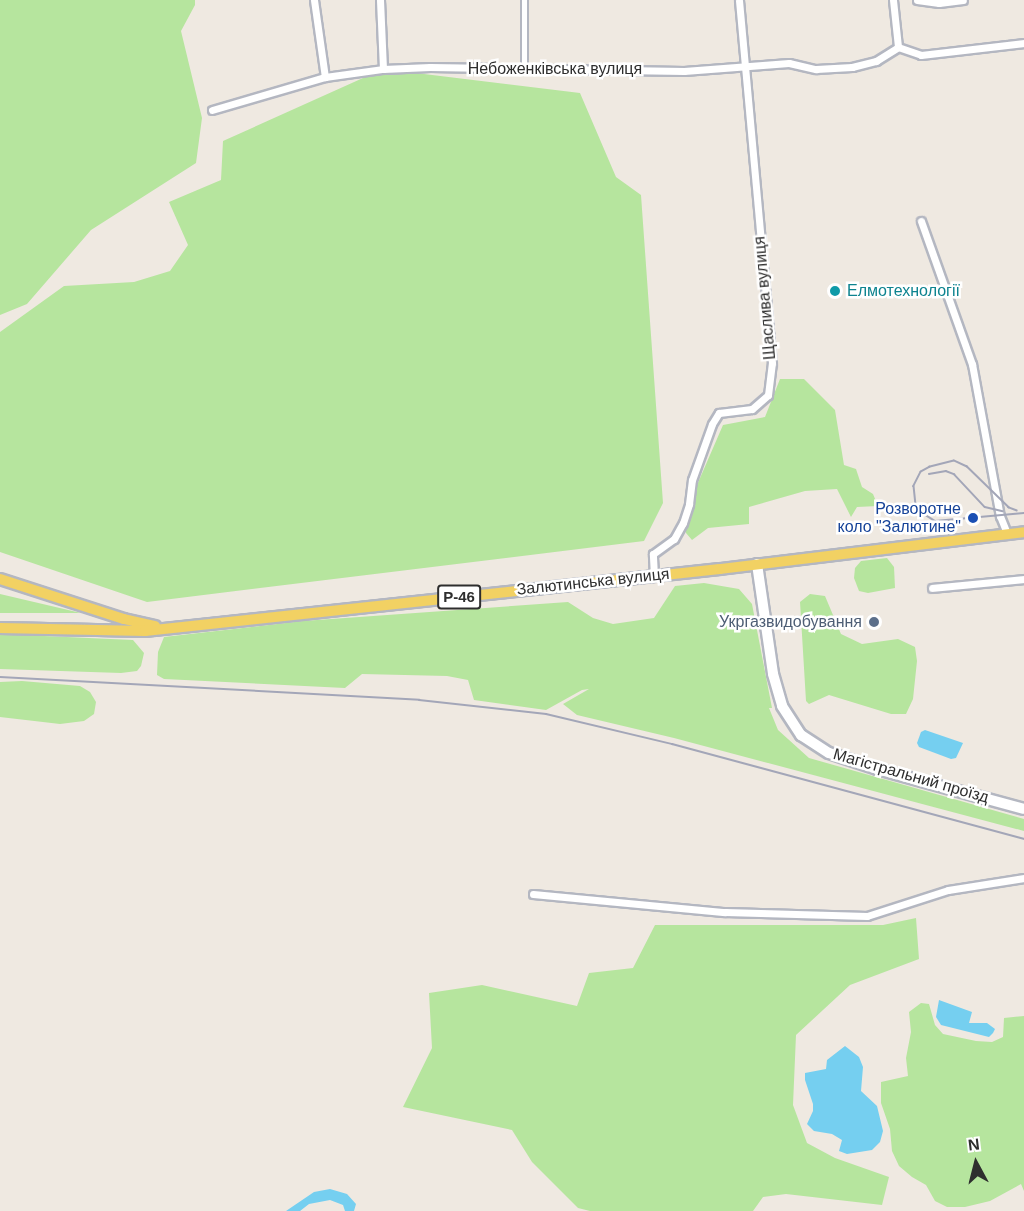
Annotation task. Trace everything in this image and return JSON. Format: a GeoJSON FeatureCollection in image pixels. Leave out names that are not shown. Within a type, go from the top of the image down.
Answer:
{"type":"FeatureCollection","features":[{"type":"Feature","properties":{"kind":"main road","name":"Залютинська вулиця"},"geometry":{"type":"LineString","coordinates":[[161,627],[654,576],[1024,532]]}},
{"type":"Feature","properties":{"kind":"main road","name":"Магістральний проїзд"},"geometry":{"type":"LineString","coordinates":[[757,564],[773,674],[782,706],[801,735],[829,753],[877,769],[1024,809]]}},
{"type":"Feature","properties":{"kind":"main road","name":"Р-46"},"geometry":{"type":"LineString","coordinates":[[0,579],[124,619],[161,627]]}},
{"type":"Feature","properties":{"kind":"main road","name":"Р-46"},"geometry":{"type":"LineString","coordinates":[[0,628],[145,631],[161,627]]}},
{"type":"Feature","properties":{"kind":"street"},"geometry":{"type":"LineString","coordinates":[[314,0],[325,77]]}},
{"type":"Feature","properties":{"kind":"street"},"geometry":{"type":"LineString","coordinates":[[380,0],[383,69]]}},
{"type":"Feature","properties":{"kind":"street"},"geometry":{"type":"LineString","coordinates":[[524,0],[524,69]]}},
{"type":"Feature","properties":{"kind":"street","name":"Щаслива вулиця"},"geometry":{"type":"LineString","coordinates":[[654,576],[653,555],[674,539],[683,523],[690,504],[692,480],[712,423],[719,413],[752,410],[768,394],[772,363],[739,0]]}},
{"type":"Feature","properties":{"kind":"street"},"geometry":{"type":"LineString","coordinates":[[893,0],[898,47],[921,55],[1024,42]]}},
{"type":"Feature","properties":{"kind":"street"},"geometry":{"type":"LineString","coordinates":[[917,0],[939,3],[963,0]]}},
{"type":"Feature","properties":{"kind":"street","name":"Небоженківська вулиця"},"geometry":{"type":"LineString","coordinates":[[212,110],[325,77],[383,69],[684,71],[744,67],[766,63],[789,63],[816,69],[852,67],[876,62],[898,47]]}},
{"type":"Feature","properties":{"kind":"street"},"geometry":{"type":"LineString","coordinates":[[921,221],[972,364],[1000,516],[1007,533]]}},
{"type":"Feature","properties":{"kind":"street"},"geometry":{"type":"LineString","coordinates":[[932,588],[1024,579]]}},
{"type":"Feature","properties":{"kind":"street"},"geometry":{"type":"LineString","coordinates":[[533,894],[725,912],[867,916],[948,890],[1024,878]]}},
{"type":"Feature","properties":{"kind":"green space"},"geometry":{"type":"Polygon","coordinates":[[[0,0],[195,0],[195,5],[181,31],[202,118],[196,163],[91,230],[27,304],[0,315],[0,0]]]}},
{"type":"Feature","properties":{"kind":"green space"},"geometry":{"type":"Polygon","coordinates":[[[383,69],[580,93],[616,177],[641,195],[663,503],[644,541],[147,602],[0,552],[0,332],[64,286],[134,282],[170,271],[188,245],[169,202],[221,180],[223,141],[383,69]]]}},
{"type":"Feature","properties":{"kind":"green space"},"geometry":{"type":"Polygon","coordinates":[[[780,379],[804,379],[835,410],[844,465],[856,469],[862,487],[873,494],[878,506],[857,507],[851,517],[837,489],[805,491],[749,507],[749,524],[708,528],[692,540],[686,533],[684,515],[723,425],[765,417],[780,379]]]}},
{"type":"Feature","properties":{"kind":"green space"},"geometry":{"type":"Polygon","coordinates":[[[887,558],[894,567],[895,588],[868,593],[859,591],[854,578],[855,568],[861,561],[887,558]]]}},
{"type":"Feature","properties":{"kind":"green space"},"geometry":{"type":"Polygon","coordinates":[[[704,583],[739,589],[752,604],[772,708],[769,708],[778,730],[809,758],[1024,819],[1024,831],[674,738],[577,715],[563,704],[589,689],[582,690],[546,710],[474,700],[468,680],[447,676],[362,674],[345,688],[164,679],[157,675],[158,652],[164,637],[303,621],[568,602],[593,618],[613,624],[654,618],[675,586],[704,583]]]}},
{"type":"Feature","properties":{"kind":"green space"},"geometry":{"type":"Polygon","coordinates":[[[0,594],[81,613],[0,613],[0,594]]]}},
{"type":"Feature","properties":{"kind":"green space"},"geometry":{"type":"Polygon","coordinates":[[[810,594],[825,596],[841,634],[862,644],[898,639],[915,647],[917,661],[913,699],[906,714],[891,714],[829,695],[809,704],[806,701],[800,602],[810,594]]]}},
{"type":"Feature","properties":{"kind":"green space"},"geometry":{"type":"Polygon","coordinates":[[[0,634],[133,640],[144,653],[141,666],[137,671],[121,673],[0,669],[0,634]]]}},
{"type":"Feature","properties":{"kind":"green space"},"geometry":{"type":"Polygon","coordinates":[[[22,681],[80,686],[90,692],[96,702],[94,714],[84,721],[60,724],[0,717],[0,682],[22,681]]]}},
{"type":"Feature","properties":{"kind":"green space"},"geometry":{"type":"Polygon","coordinates":[[[916,918],[919,959],[850,985],[796,1035],[793,1105],[807,1143],[835,1158],[889,1177],[882,1205],[786,1194],[763,1197],[753,1211],[590,1211],[578,1208],[532,1162],[512,1130],[403,1107],[432,1048],[429,993],[482,985],[577,1006],[589,973],[633,968],[655,925],[883,925],[916,918]]]}},
{"type":"Feature","properties":{"kind":"green space"},"geometry":{"type":"Polygon","coordinates":[[[921,1003],[929,1004],[935,1025],[943,1034],[976,1041],[992,1042],[1003,1037],[1004,1018],[1024,1016],[1024,1191],[1021,1184],[990,1201],[965,1207],[947,1207],[935,1201],[926,1185],[899,1166],[892,1151],[890,1129],[881,1103],[881,1082],[908,1076],[906,1058],[911,1032],[909,1012],[921,1003]]]}},
{"type":"Feature","properties":{"kind":"water"},"geometry":{"type":"Polygon","coordinates":[[[925,730],[963,743],[956,758],[951,759],[919,747],[917,743],[921,732],[925,730]]]}},
{"type":"Feature","properties":{"kind":"water"},"geometry":{"type":"Polygon","coordinates":[[[939,1000],[972,1012],[969,1023],[987,1023],[995,1029],[993,1033],[989,1037],[941,1025],[936,1017],[939,1000]]]}},
{"type":"Feature","properties":{"kind":"water"},"geometry":{"type":"Polygon","coordinates":[[[845,1046],[859,1057],[863,1067],[861,1091],[877,1106],[883,1131],[880,1142],[872,1150],[847,1154],[839,1151],[842,1140],[832,1134],[814,1131],[807,1124],[813,1111],[813,1104],[805,1080],[805,1073],[826,1069],[827,1060],[845,1046]]]}},
{"type":"Feature","properties":{"kind":"water"},"geometry":{"type":"Polygon","coordinates":[[[330,1189],[347,1194],[356,1204],[354,1211],[345,1211],[343,1205],[330,1200],[309,1204],[300,1211],[286,1211],[314,1192],[330,1189]]]}},
{"type":"Feature","properties":{"kind":"tram line"},"geometry":{"type":"LineString","coordinates":[[1017,511],[1009,508],[967,467],[954,461],[930,467],[921,472],[914,486],[916,504],[924,514],[935,521],[1024,513]]}},
{"type":"Feature","properties":{"kind":"tram line"},"geometry":{"type":"LineString","coordinates":[[929,474],[946,471],[954,474],[985,507],[1003,511]]}},
{"type":"Feature","properties":{"kind":"railway"},"geometry":{"type":"LineString","coordinates":[[0,677],[419,700],[546,714],[672,744],[1024,839]]}},
{"type":"Feature","properties":{"kind":"place","name":"Елмотехнології"},"geometry":{"type":"Point","coordinates":[835,291]}},
{"type":"Feature","properties":{"kind":"place","name":"Розворотне коло \"Залютине\""},"geometry":{"type":"Point","coordinates":[973,518]}},
{"type":"Feature","properties":{"kind":"place","name":"Укргазвидобування"},"geometry":{"type":"Point","coordinates":[874,622]}}]}
